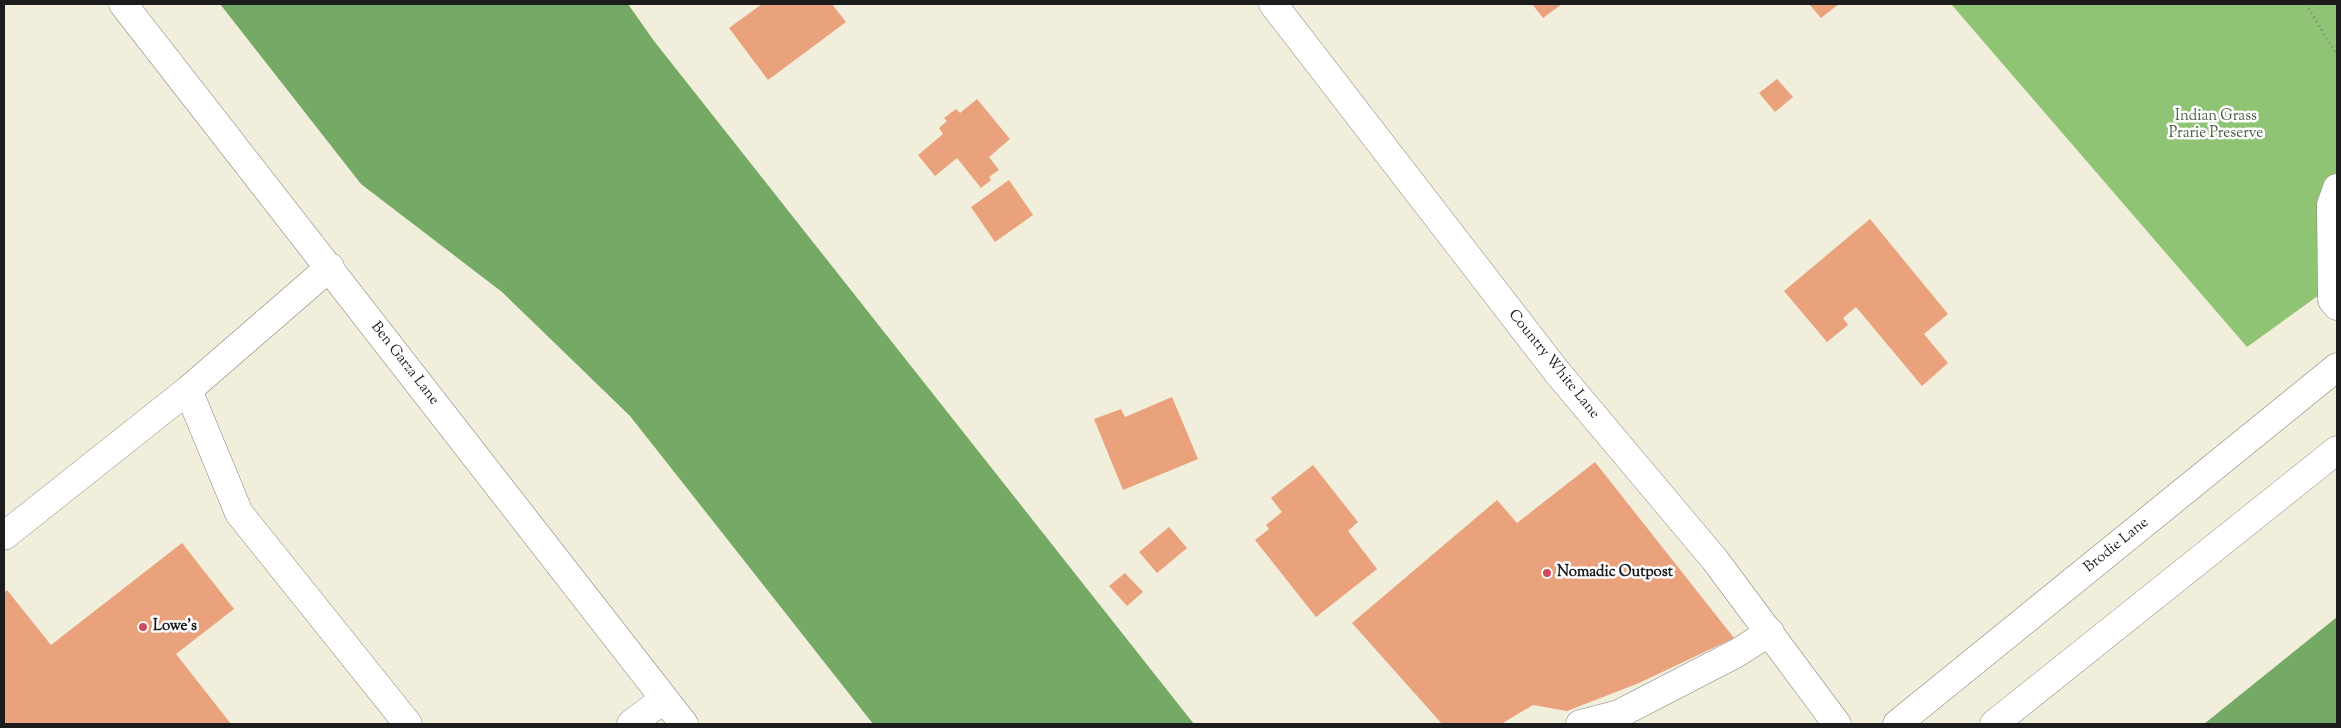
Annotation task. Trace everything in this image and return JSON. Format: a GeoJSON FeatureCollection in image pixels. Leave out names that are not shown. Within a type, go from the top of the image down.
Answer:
{"type":"FeatureCollection","features":[{"type":"Feature","properties":{"kind":"street","name":"Ben Garza Lane"},"geometry":{"type":"LineString","coordinates":[[124,4],[684,724]]}},
{"type":"Feature","properties":{"kind":"street","name":"Country White Lane"},"geometry":{"type":"LineString","coordinates":[[1273,4],[1557,372],[1716,560],[1837,724]]}},
{"type":"Feature","properties":{"kind":"street"},"geometry":{"type":"LineString","coordinates":[[2337,188],[2330,205],[2332,300],[2337,306]]}},
{"type":"Feature","properties":{"kind":"street"},"geometry":{"type":"LineString","coordinates":[[4,536],[188,390],[330,268]]}},
{"type":"Feature","properties":{"kind":"street","name":"Brodie Lane"},"geometry":{"type":"LineString","coordinates":[[1897,724],[2337,367]]}},
{"type":"Feature","properties":{"kind":"street"},"geometry":{"type":"LineString","coordinates":[[188,390],[239,513],[408,724]]}},
{"type":"Feature","properties":{"kind":"street"},"geometry":{"type":"LineString","coordinates":[[1994,724],[2337,450]]}},
{"type":"Feature","properties":{"kind":"street"},"geometry":{"type":"LineString","coordinates":[[1580,724],[1619,714],[1738,653],[1770,632]]}},
{"type":"Feature","properties":{"kind":"street"},"geometry":{"type":"LineString","coordinates":[[631,724],[664,699]]}},
{"type":"Feature","properties":{"kind":"path"},"geometry":{"type":"LineString","coordinates":[[2306,4],[2337,55]]}},
{"type":"Feature","properties":{"kind":"green space"},"geometry":{"type":"Polygon","coordinates":[[[220,4],[628,4],[654,41],[1194,724],[873,724],[630,416],[502,292],[361,184],[220,4]]]}},
{"type":"Feature","properties":{"kind":"green space","name":"Indian Grass Prarie Preserve"},"geometry":{"type":"Polygon","coordinates":[[[1951,4],[2337,4],[2337,282],[2247,347],[1951,4]]]}},
{"type":"Feature","properties":{"kind":"green space"},"geometry":{"type":"Polygon","coordinates":[[[2337,617],[2337,724],[2204,724],[2337,617]]]}},
{"type":"Feature","properties":{"kind":"building"},"geometry":{"type":"Polygon","coordinates":[[[762,4],[832,4],[846,22],[768,80],[729,28],[762,4]]]}},
{"type":"Feature","properties":{"kind":"building"},"geometry":{"type":"Polygon","coordinates":[[[1532,4],[1562,4],[1543,18],[1532,4]]]}},
{"type":"Feature","properties":{"kind":"building"},"geometry":{"type":"Polygon","coordinates":[[[1809,4],[1839,4],[1821,18],[1809,4]]]}},
{"type":"Feature","properties":{"kind":"building"},"geometry":{"type":"Polygon","coordinates":[[[1777,79],[1793,97],[1775,112],[1759,93],[1777,79]]]}},
{"type":"Feature","properties":{"kind":"building"},"geometry":{"type":"Polygon","coordinates":[[[977,99],[1010,139],[989,157],[999,170],[989,177],[991,180],[981,188],[957,158],[935,176],[918,155],[943,134],[939,128],[947,121],[944,118],[956,109],[960,113],[977,99]]]}},
{"type":"Feature","properties":{"kind":"building"},"geometry":{"type":"Polygon","coordinates":[[[1009,180],[1033,215],[995,242],[971,207],[1009,180]]]}},
{"type":"Feature","properties":{"kind":"building"},"geometry":{"type":"Polygon","coordinates":[[[1870,219],[1948,314],[1924,334],[1948,363],[1922,386],[1856,307],[1843,318],[1848,325],[1827,342],[1784,291],[1870,219]]]}},
{"type":"Feature","properties":{"kind":"building"},"geometry":{"type":"Polygon","coordinates":[[[1172,397],[1198,459],[1123,490],[1094,419],[1121,409],[1125,417],[1172,397]]]}},
{"type":"Feature","properties":{"kind":"building","name":"Nomadic Outpost"},"geometry":{"type":"Polygon","coordinates":[[[1595,462],[1734,638],[1639,683],[1567,711],[1533,705],[1501,724],[1442,724],[1352,623],[1497,500],[1517,523],[1595,462]]]}},
{"type":"Feature","properties":{"kind":"building"},"geometry":{"type":"Polygon","coordinates":[[[1313,465],[1358,522],[1348,531],[1377,569],[1316,617],[1255,540],[1269,529],[1266,525],[1282,512],[1271,498],[1313,465]]]}},
{"type":"Feature","properties":{"kind":"building"},"geometry":{"type":"Polygon","coordinates":[[[1169,527],[1187,548],[1157,573],[1139,552],[1169,527]]]}},
{"type":"Feature","properties":{"kind":"building","name":"Lowe's"},"geometry":{"type":"Polygon","coordinates":[[[182,543],[234,609],[176,654],[231,724],[4,724],[4,593],[7,590],[51,645],[182,543]]]}},
{"type":"Feature","properties":{"kind":"building"},"geometry":{"type":"Polygon","coordinates":[[[1125,573],[1143,592],[1127,606],[1109,586],[1125,573]]]}},
{"type":"Feature","properties":{"kind":"place","name":"Nomadic Outpost"},"geometry":{"type":"Point","coordinates":[1547,573]}},
{"type":"Feature","properties":{"kind":"place","name":"Lowe's"},"geometry":{"type":"Point","coordinates":[143,627]}}]}
